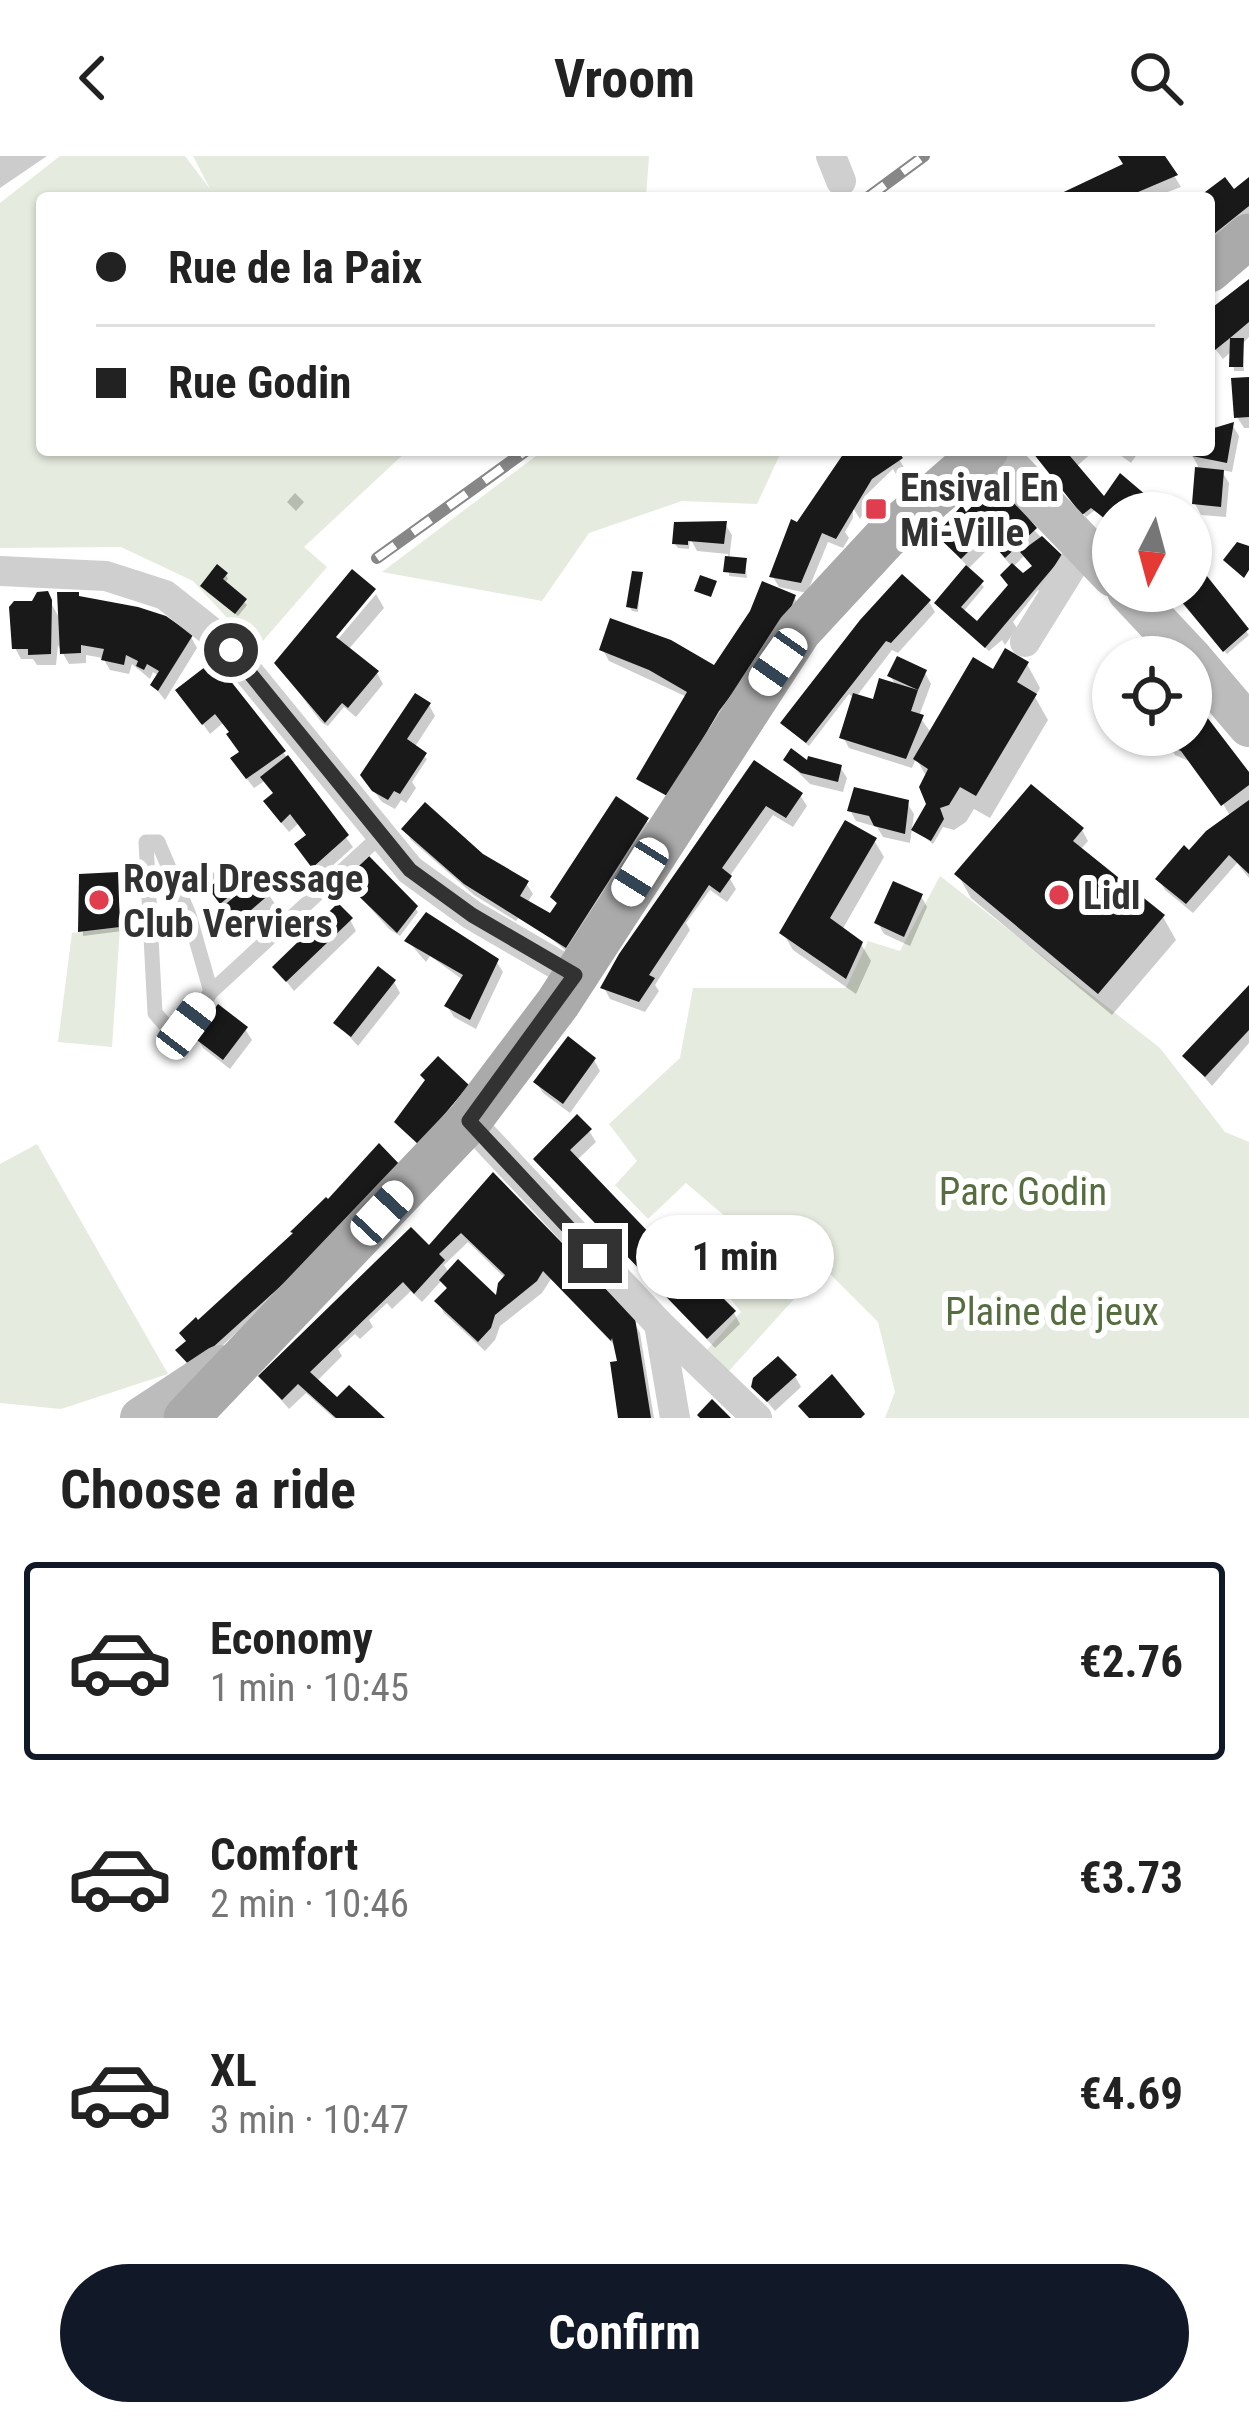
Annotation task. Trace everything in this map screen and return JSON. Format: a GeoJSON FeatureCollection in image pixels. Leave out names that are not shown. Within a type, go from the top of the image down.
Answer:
{"type":"FeatureCollection","features":[{"type":"Feature","properties":{"kind":"main road"},"geometry":{"type":"LineString","coordinates":[[1215,265],[1249,236]]}},
{"type":"Feature","properties":{"kind":"main road"},"geometry":{"type":"LineString","coordinates":[[186,1418],[469,1121],[575,975],[799,631],[886,536],[982,456]]}},
{"type":"Feature","properties":{"kind":"main road"},"geometry":{"type":"LineString","coordinates":[[162,1418],[290,1306]]}},
{"type":"Feature","properties":{"kind":"street"},"geometry":{"type":"LineString","coordinates":[[995,456],[1092,555]]}},
{"type":"Feature","properties":{"kind":"street"},"geometry":{"type":"LineString","coordinates":[[1025,642],[1092,568]]}},
{"type":"Feature","properties":{"kind":"street"},"geometry":{"type":"LineString","coordinates":[[0,571],[106,576],[165,595],[223,641],[251,672],[410,870],[472,915],[575,975]]}},
{"type":"Feature","properties":{"kind":"street"},"geometry":{"type":"LineString","coordinates":[[1148,612],[1171,636]]}},
{"type":"Feature","properties":{"kind":"street"},"geometry":{"type":"LineString","coordinates":[[1212,682],[1249,726]]}},
{"type":"Feature","properties":{"kind":"street"},"geometry":{"type":"LineString","coordinates":[[469,1121],[658,1324],[757,1418]]}},
{"type":"Feature","properties":{"kind":"street"},"geometry":{"type":"LineString","coordinates":[[658,1324],[675,1418]]}},
{"type":"Feature","properties":{"kind":"street"},"geometry":{"type":"LineString","coordinates":[[141,1418],[224,1362]]}},
{"type":"Feature","properties":{"kind":"lane"},"geometry":{"type":"LineString","coordinates":[[211,992],[189,915],[158,842],[146,842],[155,1013],[168,1028],[186,1026],[211,992],[379,837]]}},
{"type":"Feature","properties":{"kind":"green space"},"geometry":{"type":"Polygon","coordinates":[[[60,156],[185,156],[210,189],[193,156],[649,156],[646,192],[36,192],[36,456],[402,456],[304,547],[327,567],[256,649],[193,581],[121,547],[0,548],[0,203],[60,156]]]}},
{"type":"Feature","properties":{"kind":"green space"},"geometry":{"type":"Polygon","coordinates":[[[536,456],[779,456],[757,504],[682,501],[589,533],[542,601],[382,572],[536,456]]]}},
{"type":"Feature","properties":{"kind":"green space","name":"Parc Godin"},"geometry":{"type":"Polygon","coordinates":[[[940,876],[1160,1048],[1225,1132],[1249,1142],[1249,1418],[885,1418],[895,1392],[878,1322],[823,1267],[728,1372],[707,1350],[741,1312],[722,1288],[760,1246],[686,1183],[648,1219],[615,1185],[637,1161],[609,1124],[680,1058],[693,988],[846,988],[868,941],[900,951],[940,876]]]}},
{"type":"Feature","properties":{"kind":"green space"},"geometry":{"type":"Polygon","coordinates":[[[120,927],[112,1047],[58,1042],[72,933],[120,927]]]}},
{"type":"Feature","properties":{"kind":"green space"},"geometry":{"type":"Polygon","coordinates":[[[37,1144],[168,1374],[61,1409],[0,1403],[0,1164],[37,1144]]]}},
{"type":"Feature","properties":{"kind":"building"},"geometry":{"type":"Polygon","coordinates":[[[1118,156],[1165,156],[1178,175],[1138,192],[1064,192],[1123,164],[1118,156]]]}},
{"type":"Feature","properties":{"kind":"building"},"geometry":{"type":"Polygon","coordinates":[[[1225,177],[1234,189],[1249,177],[1249,206],[1215,233],[1215,192],[1205,192],[1225,177]]]}},
{"type":"Feature","properties":{"kind":"building"},"geometry":{"type":"Polygon","coordinates":[[[1249,279],[1249,322],[1215,350],[1215,305],[1249,279]]]}},
{"type":"Feature","properties":{"kind":"building"},"geometry":{"type":"Polygon","coordinates":[[[1230,338],[1244,338],[1243,367],[1229,367],[1230,338]]]}},
{"type":"Feature","properties":{"kind":"building"},"geometry":{"type":"Polygon","coordinates":[[[1249,377],[1249,417],[1234,418],[1231,378],[1249,377]]]}},
{"type":"Feature","properties":{"kind":"building"},"geometry":{"type":"Polygon","coordinates":[[[1234,422],[1227,463],[1192,456],[1215,456],[1215,428],[1234,422]]]}},
{"type":"Feature","properties":{"kind":"building"},"geometry":{"type":"Polygon","coordinates":[[[842,456],[903,458],[872,479],[836,539],[822,533],[801,583],[769,577],[791,519],[797,522],[842,456]]]}},
{"type":"Feature","properties":{"kind":"building"},"geometry":{"type":"Polygon","coordinates":[[[1035,456],[1070,456],[1101,492],[1092,492],[1091,508],[1082,515],[1035,456]]]}},
{"type":"Feature","properties":{"kind":"building"},"geometry":{"type":"Polygon","coordinates":[[[1195,467],[1224,470],[1221,507],[1212,506],[1212,492],[1193,492],[1195,467]]]}},
{"type":"Feature","properties":{"kind":"building"},"geometry":{"type":"Polygon","coordinates":[[[1120,473],[1142,492],[1107,492],[1120,473]]]}},
{"type":"Feature","properties":{"kind":"building"},"geometry":{"type":"Polygon","coordinates":[[[998,482],[1037,528],[1005,558],[985,535],[961,559],[936,535],[962,505],[966,512],[998,482]]]}},
{"type":"Feature","properties":{"kind":"building"},"geometry":{"type":"Polygon","coordinates":[[[727,521],[724,544],[672,544],[674,522],[727,521]]]}},
{"type":"Feature","properties":{"kind":"building"},"geometry":{"type":"Polygon","coordinates":[[[1042,536],[1063,556],[985,648],[934,603],[966,565],[984,581],[961,607],[977,621],[1008,585],[1000,575],[1012,563],[1023,573],[1032,566],[1020,552],[1042,536]]]}},
{"type":"Feature","properties":{"kind":"building"},"geometry":{"type":"Polygon","coordinates":[[[1237,542],[1249,546],[1249,570],[1244,578],[1223,560],[1237,542]]]}},
{"type":"Feature","properties":{"kind":"building"},"geometry":{"type":"Polygon","coordinates":[[[725,556],[747,558],[745,574],[723,572],[725,556]]]}},
{"type":"Feature","properties":{"kind":"building"},"geometry":{"type":"Polygon","coordinates":[[[217,564],[228,573],[223,579],[247,599],[235,614],[200,586],[217,564]]]}},
{"type":"Feature","properties":{"kind":"building"},"geometry":{"type":"Polygon","coordinates":[[[352,569],[376,589],[336,637],[379,671],[348,708],[342,703],[325,723],[274,663],[352,569]]]}},
{"type":"Feature","properties":{"kind":"building"},"geometry":{"type":"Polygon","coordinates":[[[632,571],[643,572],[637,609],[626,607],[632,571]]]}},
{"type":"Feature","properties":{"kind":"building"},"geometry":{"type":"Polygon","coordinates":[[[902,574],[931,600],[891,643],[886,641],[806,743],[780,723],[902,574]]]}},
{"type":"Feature","properties":{"kind":"building"},"geometry":{"type":"Polygon","coordinates":[[[700,575],[717,581],[711,597],[694,591],[700,575]]]}},
{"type":"Feature","properties":{"kind":"building"},"geometry":{"type":"Polygon","coordinates":[[[762,581],[796,595],[784,626],[719,711],[669,797],[636,779],[687,692],[599,650],[610,618],[671,640],[714,665],[750,611],[762,581]]]}},
{"type":"Feature","properties":{"kind":"building"},"geometry":{"type":"Polygon","coordinates":[[[1212,582],[1249,629],[1223,652],[1190,612],[1212,612],[1212,582]]]}},
{"type":"Feature","properties":{"kind":"building"},"geometry":{"type":"Polygon","coordinates":[[[48,591],[51,654],[28,655],[28,649],[12,649],[9,607],[14,601],[32,601],[37,592],[48,591]]]}},
{"type":"Feature","properties":{"kind":"building"},"geometry":{"type":"Polygon","coordinates":[[[57,592],[79,592],[79,596],[138,607],[166,616],[193,635],[158,691],[150,685],[159,671],[147,664],[144,670],[126,655],[124,665],[101,660],[104,649],[81,645],[81,653],[60,654],[57,592]]]}},
{"type":"Feature","properties":{"kind":"building"},"geometry":{"type":"Polygon","coordinates":[[[1005,648],[1029,662],[1017,682],[1037,694],[976,796],[960,787],[949,805],[940,808],[944,819],[931,841],[911,830],[926,804],[919,787],[928,769],[913,759],[973,657],[993,669],[1005,648]]]}},
{"type":"Feature","properties":{"kind":"building"},"geometry":{"type":"Polygon","coordinates":[[[897,656],[927,670],[918,690],[887,676],[897,656]]]}},
{"type":"Feature","properties":{"kind":"building"},"geometry":{"type":"Polygon","coordinates":[[[214,660],[286,751],[246,779],[230,758],[239,752],[215,714],[202,725],[175,690],[214,660]]]}},
{"type":"Feature","properties":{"kind":"building"},"geometry":{"type":"Polygon","coordinates":[[[879,678],[918,690],[911,711],[924,715],[906,759],[839,738],[853,693],[873,699],[879,678]]]}},
{"type":"Feature","properties":{"kind":"building"},"geometry":{"type":"Polygon","coordinates":[[[415,693],[431,703],[407,739],[427,753],[400,794],[394,791],[388,800],[372,791],[360,775],[415,693]]]}},
{"type":"Feature","properties":{"kind":"building"},"geometry":{"type":"Polygon","coordinates":[[[1212,724],[1249,772],[1249,785],[1221,806],[1185,756],[1212,756],[1212,724]]]}},
{"type":"Feature","properties":{"kind":"building"},"geometry":{"type":"Polygon","coordinates":[[[791,748],[807,760],[808,756],[842,765],[838,782],[801,773],[783,760],[791,748]]]}},
{"type":"Feature","properties":{"kind":"building"},"geometry":{"type":"Polygon","coordinates":[[[288,755],[349,835],[312,868],[294,844],[306,835],[290,814],[281,823],[263,801],[273,793],[260,777],[288,755]]]}},
{"type":"Feature","properties":{"kind":"building"},"geometry":{"type":"Polygon","coordinates":[[[754,760],[803,793],[786,818],[766,806],[722,868],[732,876],[720,893],[709,885],[649,975],[655,978],[639,1002],[600,988],[619,954],[754,760]]]}},
{"type":"Feature","properties":{"kind":"building","name":"Lidl"},"geometry":{"type":"Polygon","coordinates":[[[1031,784],[1084,828],[1073,841],[1165,915],[1098,994],[954,874],[1031,784]]]}},
{"type":"Feature","properties":{"kind":"building"},"geometry":{"type":"Polygon","coordinates":[[[854,787],[909,800],[905,834],[874,826],[869,816],[847,811],[854,787]]]}},
{"type":"Feature","properties":{"kind":"building"},"geometry":{"type":"Polygon","coordinates":[[[616,796],[649,818],[566,948],[464,884],[401,829],[425,802],[483,854],[529,881],[520,896],[550,913],[557,903],[550,897],[616,796]]]}},
{"type":"Feature","properties":{"kind":"building"},"geometry":{"type":"Polygon","coordinates":[[[1249,800],[1249,874],[1229,855],[1186,904],[1155,879],[1184,845],[1189,850],[1206,831],[1249,800]]]}},
{"type":"Feature","properties":{"kind":"building"},"geometry":{"type":"Polygon","coordinates":[[[845,820],[877,838],[830,918],[863,942],[846,979],[779,933],[845,820]]]}},
{"type":"Feature","properties":{"kind":"building"},"geometry":{"type":"Polygon","coordinates":[[[369,856],[418,906],[397,933],[343,881],[369,856]]]}},
{"type":"Feature","properties":{"kind":"building","name":"Royal Dressage Club Verviers"},"geometry":{"type":"Polygon","coordinates":[[[118,872],[120,927],[78,932],[79,874],[118,872]]]}},
{"type":"Feature","properties":{"kind":"building"},"geometry":{"type":"Polygon","coordinates":[[[259,876],[272,892],[235,924],[221,908],[259,876]]]}},
{"type":"Feature","properties":{"kind":"building"},"geometry":{"type":"Polygon","coordinates":[[[220,879],[232,894],[220,904],[208,888],[220,879]]]}},
{"type":"Feature","properties":{"kind":"building"},"geometry":{"type":"Polygon","coordinates":[[[893,881],[923,894],[904,937],[874,923],[893,881]]]}},
{"type":"Feature","properties":{"kind":"building"},"geometry":{"type":"Polygon","coordinates":[[[338,903],[353,918],[286,982],[272,967],[338,903]]]}},
{"type":"Feature","properties":{"kind":"building"},"geometry":{"type":"Polygon","coordinates":[[[426,912],[499,959],[470,1020],[444,1006],[463,975],[404,941],[426,912]]]}},
{"type":"Feature","properties":{"kind":"building"},"geometry":{"type":"Polygon","coordinates":[[[378,966],[396,980],[351,1037],[333,1023],[378,966]]]}},
{"type":"Feature","properties":{"kind":"building"},"geometry":{"type":"Polygon","coordinates":[[[1249,985],[1249,1030],[1205,1077],[1182,1056],[1249,985]]]}},
{"type":"Feature","properties":{"kind":"building"},"geometry":{"type":"Polygon","coordinates":[[[218,1004],[248,1027],[223,1060],[193,1037],[218,1004]]]}},
{"type":"Feature","properties":{"kind":"building"},"geometry":{"type":"Polygon","coordinates":[[[568,1036],[596,1058],[563,1104],[533,1082],[568,1036]]]}},
{"type":"Feature","properties":{"kind":"building"},"geometry":{"type":"Polygon","coordinates":[[[438,1056],[469,1085],[419,1145],[394,1122],[425,1080],[420,1075],[438,1056]]]}},
{"type":"Feature","properties":{"kind":"building"},"geometry":{"type":"Polygon","coordinates":[[[577,1114],[592,1129],[570,1150],[678,1263],[736,1311],[707,1339],[533,1159],[577,1114]]]}},
{"type":"Feature","properties":{"kind":"building"},"geometry":{"type":"Polygon","coordinates":[[[379,1143],[403,1168],[191,1367],[175,1350],[186,1341],[179,1333],[293,1233],[379,1143]]]}},
{"type":"Feature","properties":{"kind":"building"},"geometry":{"type":"Polygon","coordinates":[[[493,1172],[635,1318],[651,1418],[618,1418],[610,1362],[617,1361],[612,1338],[543,1271],[495,1315],[478,1342],[434,1301],[447,1288],[439,1280],[458,1259],[496,1295],[505,1275],[461,1233],[439,1254],[445,1260],[414,1294],[403,1282],[310,1372],[337,1397],[349,1385],[385,1418],[336,1418],[298,1384],[282,1400],[258,1376],[411,1227],[429,1245],[493,1172]]]}},
{"type":"Feature","properties":{"kind":"building"},"geometry":{"type":"Polygon","coordinates":[[[778,1356],[797,1375],[767,1402],[751,1387],[753,1378],[778,1356]]]}},
{"type":"Feature","properties":{"kind":"building"},"geometry":{"type":"Polygon","coordinates":[[[832,1374],[865,1414],[861,1418],[809,1418],[798,1406],[832,1374]]]}},
{"type":"Feature","properties":{"kind":"building"},"geometry":{"type":"Polygon","coordinates":[[[712,1399],[731,1418],[697,1415],[712,1399]]]}},
{"type":"Feature","properties":{"kind":"railway"},"geometry":{"type":"LineString","coordinates":[[875,192],[924,156]]}},
{"type":"Feature","properties":{"kind":"railway"},"geometry":{"type":"LineString","coordinates":[[377,558],[519,456]]}},
{"type":"Feature","properties":{"kind":"place","name":"Ensival En Mi-Ville"},"geometry":{"type":"Point","coordinates":[876,509]}},
{"type":"Feature","properties":{"kind":"place","name":"Lidl"},"geometry":{"type":"Point","coordinates":[1059,895]}},
{"type":"Feature","properties":{"kind":"place","name":"Royal Dressage Club Verviers"},"geometry":{"type":"Point","coordinates":[99,900]}},
{"type":"Feature","properties":{"kind":"route"},"geometry":{"type":"LineString","coordinates":[[231,650],[410,870],[472,915],[575,975],[469,1121],[595,1256]]}},
{"type":"Feature","properties":{"kind":"park label","name":"Plaine de jeux"},"geometry":{"type":"Point","coordinates":[1052,1311]}}]}
